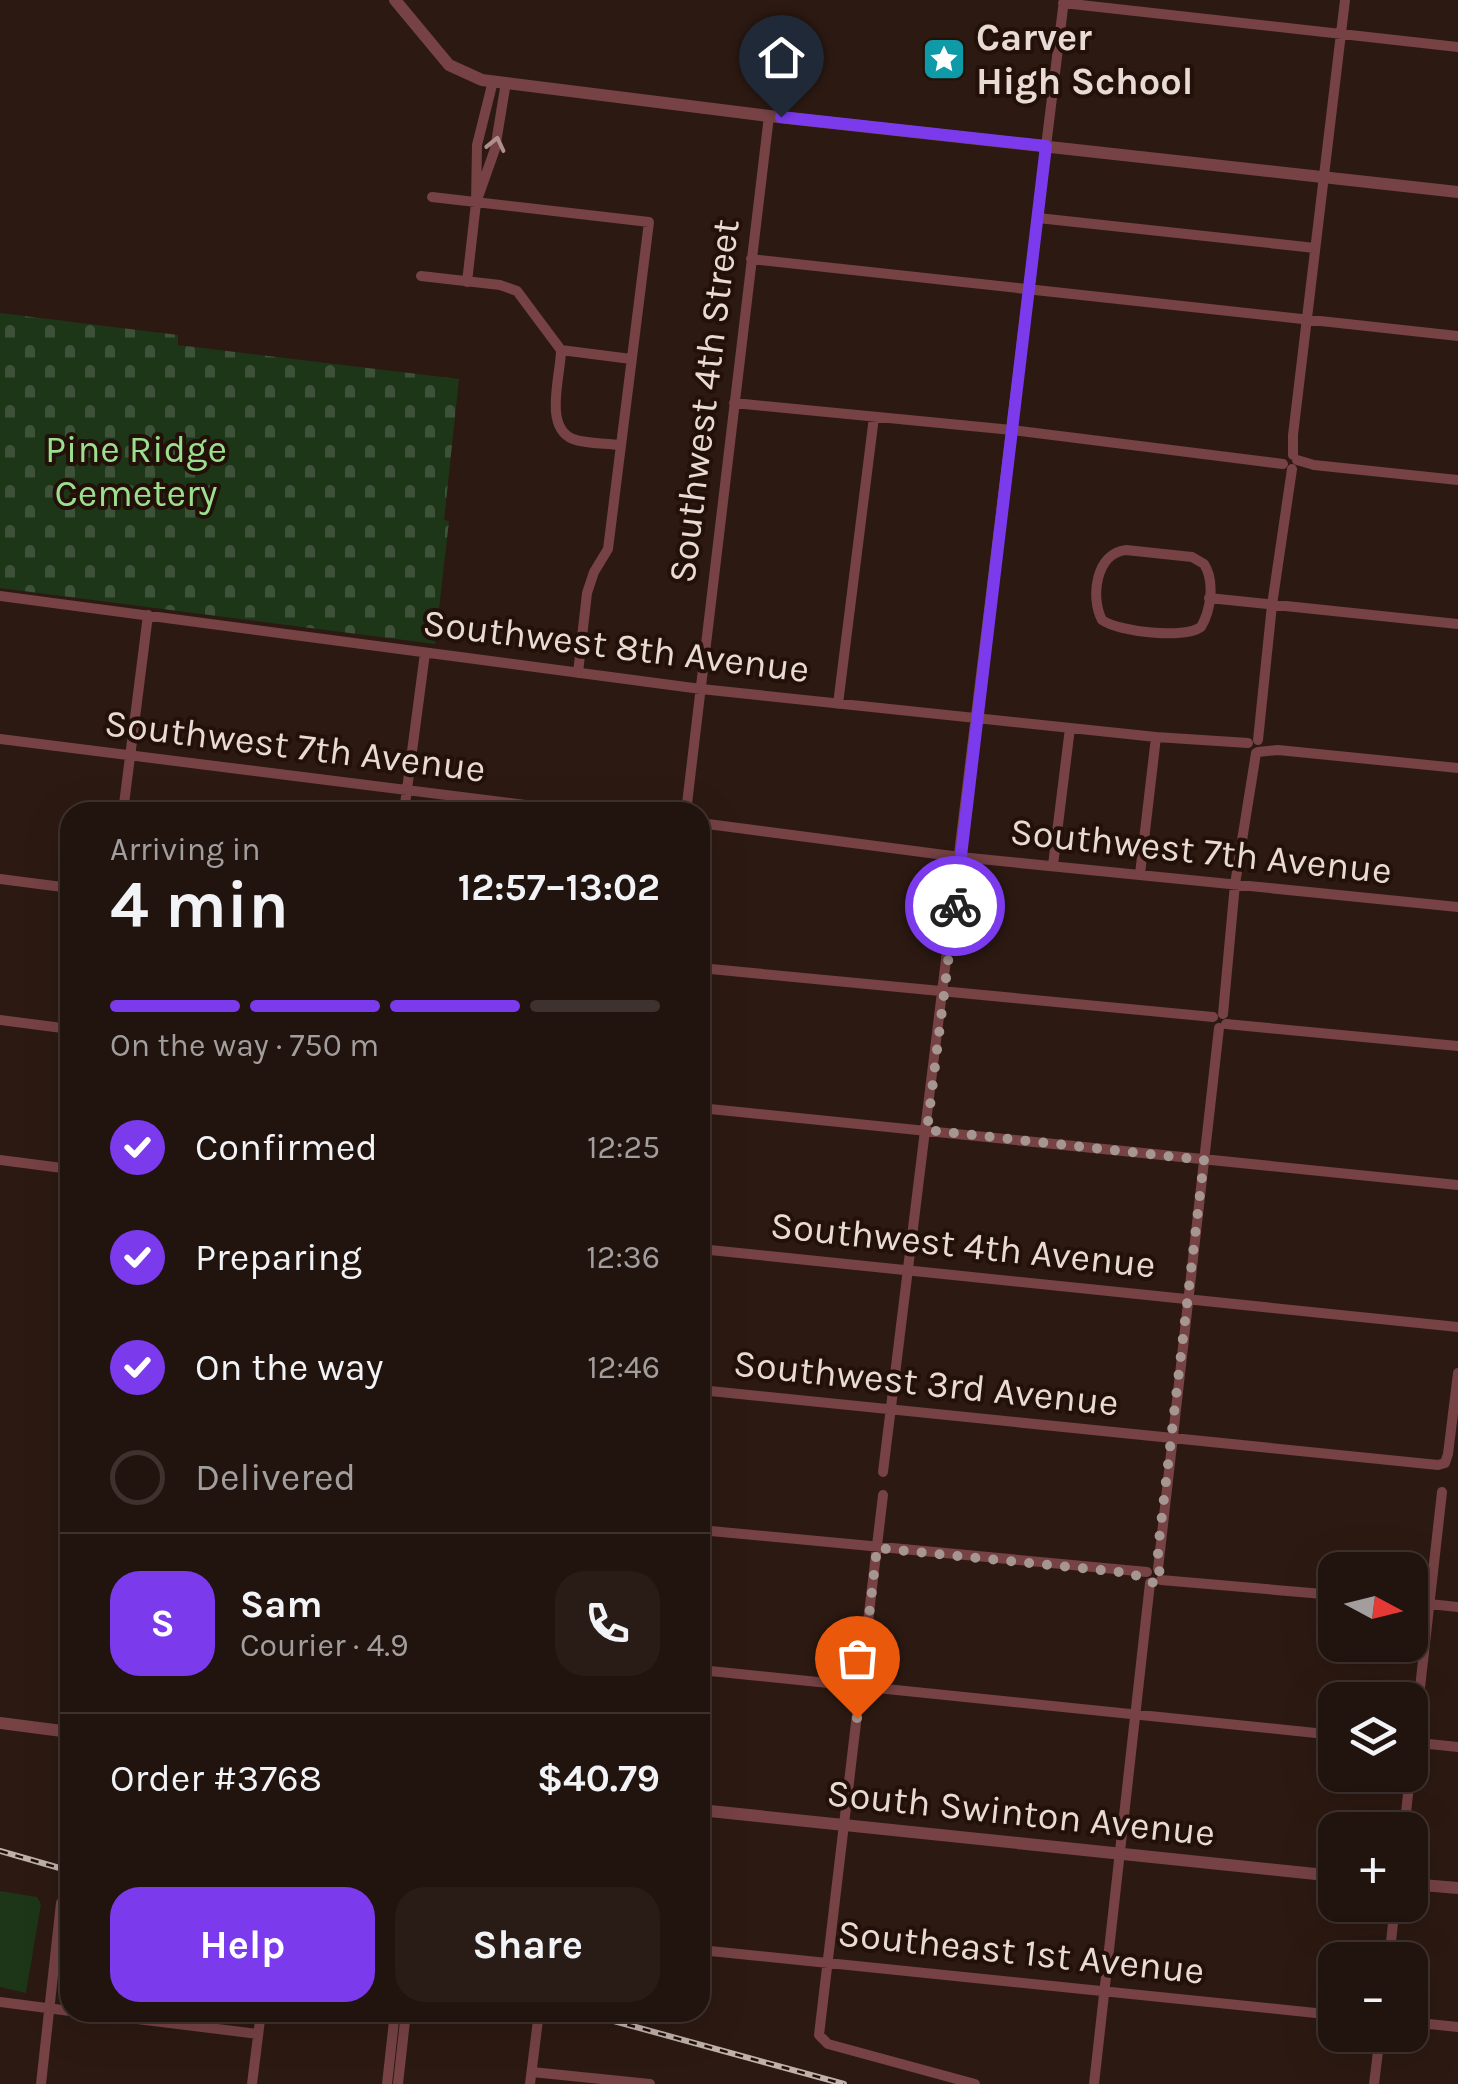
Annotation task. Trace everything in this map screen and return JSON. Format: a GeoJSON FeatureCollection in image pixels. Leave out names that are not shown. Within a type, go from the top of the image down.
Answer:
{"type":"FeatureCollection","features":[{"type":"Feature","properties":{"kind":"street"},"geometry":{"type":"LineString","coordinates":[[395,0],[449,65],[472,76],[499,82],[769,116],[1458,192]]}},
{"type":"Feature","properties":{"kind":"street"},"geometry":{"type":"LineString","coordinates":[[1094,2084],[1148,1606],[1154,1598],[1235,884],[1251,779],[1247,772],[1258,723],[1288,490],[1346,0]]}},
{"type":"Feature","properties":{"kind":"street"},"geometry":{"type":"LineString","coordinates":[[884,1472],[1064,2],[1458,47]]}},
{"type":"Feature","properties":{"kind":"street"},"geometry":{"type":"LineString","coordinates":[[476,202],[495,149],[499,82]]}},
{"type":"Feature","properties":{"kind":"street"},"geometry":{"type":"LineString","coordinates":[[467,282],[476,202],[477,145],[499,82]]}},
{"type":"Feature","properties":{"kind":"street","name":"Southwest 4th Street"},"geometry":{"type":"LineString","coordinates":[[687,802],[769,116]]}},
{"type":"Feature","properties":{"kind":"street"},"geometry":{"type":"LineString","coordinates":[[432,197],[649,222],[608,550],[587,593],[578,673]]}},
{"type":"Feature","properties":{"kind":"street"},"geometry":{"type":"LineString","coordinates":[[1038,218],[1315,248]]}},
{"type":"Feature","properties":{"kind":"street"},"geometry":{"type":"LineString","coordinates":[[752,259],[1458,336]]}},
{"type":"Feature","properties":{"kind":"street"},"geometry":{"type":"LineString","coordinates":[[421,276],[500,285],[517,291],[561,350],[556,415],[560,428],[575,440],[620,445]]}},
{"type":"Feature","properties":{"kind":"street"},"geometry":{"type":"LineString","coordinates":[[561,350],[631,359]]}},
{"type":"Feature","properties":{"kind":"street"},"geometry":{"type":"LineString","coordinates":[[734,403],[1458,480]]}},
{"type":"Feature","properties":{"kind":"street"},"geometry":{"type":"LineString","coordinates":[[838,704],[874,417]]}},
{"type":"Feature","properties":{"kind":"street"},"geometry":{"type":"LineString","coordinates":[[1126,550],[1198,560],[1211,576],[1209,598],[1201,627],[1182,634],[1114,627],[1102,620],[1097,602],[1103,563],[1112,553],[1126,550]]}},
{"type":"Feature","properties":{"kind":"street","name":"Southwest 8th Avenue"},"geometry":{"type":"LineString","coordinates":[[0,596],[701,690],[1226,742],[1240,750],[1254,747],[1458,768]]}},
{"type":"Feature","properties":{"kind":"street"},"geometry":{"type":"LineString","coordinates":[[1209,598],[1458,624]]}},
{"type":"Feature","properties":{"kind":"street"},"geometry":{"type":"LineString","coordinates":[[125,802],[148,615]]}},
{"type":"Feature","properties":{"kind":"street"},"geometry":{"type":"LineString","coordinates":[[406,802],[425,652]]}},
{"type":"Feature","properties":{"kind":"street"},"geometry":{"type":"LineString","coordinates":[[1053,865],[1070,728]]}},
{"type":"Feature","properties":{"kind":"street"},"geometry":{"type":"LineString","coordinates":[[1140,874],[1156,737]]}},
{"type":"Feature","properties":{"kind":"street","name":"Southwest 7th Avenue"},"geometry":{"type":"LineString","coordinates":[[0,739],[494,802]]}},
{"type":"Feature","properties":{"kind":"street","name":"Southwest 7th Avenue"},"geometry":{"type":"LineString","coordinates":[[710,825],[960,857],[1458,907]]}},
{"type":"Feature","properties":{"kind":"street"},"geometry":{"type":"LineString","coordinates":[[0,879],[60,887]]}},
{"type":"Feature","properties":{"kind":"street"},"geometry":{"type":"LineString","coordinates":[[710,969],[1458,1046]]}},
{"type":"Feature","properties":{"kind":"street"},"geometry":{"type":"LineString","coordinates":[[0,1020],[60,1027]]}},
{"type":"Feature","properties":{"kind":"street"},"geometry":{"type":"LineString","coordinates":[[710,1109],[1458,1185]]}},
{"type":"Feature","properties":{"kind":"street"},"geometry":{"type":"LineString","coordinates":[[0,1160],[60,1168]]}},
{"type":"Feature","properties":{"kind":"street","name":"Southwest 4th Avenue"},"geometry":{"type":"LineString","coordinates":[[710,1250],[1458,1327]]}},
{"type":"Feature","properties":{"kind":"street","name":"Southwest 3rd Avenue"},"geometry":{"type":"LineString","coordinates":[[710,1391],[1438,1465],[1445,1463],[1458,1373]]}},
{"type":"Feature","properties":{"kind":"street"},"geometry":{"type":"LineString","coordinates":[[1420,1682],[1442,1492]]}},
{"type":"Feature","properties":{"kind":"street"},"geometry":{"type":"LineString","coordinates":[[884,1495],[820,2035],[828,2044],[975,2084]]}},
{"type":"Feature","properties":{"kind":"street"},"geometry":{"type":"LineString","coordinates":[[710,1531],[1318,1593]]}},
{"type":"Feature","properties":{"kind":"street"},"geometry":{"type":"LineString","coordinates":[[1430,1604],[1458,1607]]}},
{"type":"Feature","properties":{"kind":"street"},"geometry":{"type":"LineString","coordinates":[[710,1671],[1318,1732]]}},
{"type":"Feature","properties":{"kind":"street"},"geometry":{"type":"LineString","coordinates":[[0,1723],[60,1731]]}},
{"type":"Feature","properties":{"kind":"street"},"geometry":{"type":"LineString","coordinates":[[1428,1744],[1458,1747]]}},
{"type":"Feature","properties":{"kind":"street","name":"South Swinton Avenue"},"geometry":{"type":"LineString","coordinates":[[710,1811],[1318,1874]]}},
{"type":"Feature","properties":{"kind":"street"},"geometry":{"type":"LineString","coordinates":[[1428,1886],[1458,1888]]}},
{"type":"Feature","properties":{"kind":"street"},"geometry":{"type":"LineString","coordinates":[[41,2084],[60,1913]]}},
{"type":"Feature","properties":{"kind":"street","name":"Southeast 1st Avenue"},"geometry":{"type":"LineString","coordinates":[[710,1951],[1318,2012]]}},
{"type":"Feature","properties":{"kind":"street"},"geometry":{"type":"LineString","coordinates":[[0,2002],[60,2010]]}},
{"type":"Feature","properties":{"kind":"street"},"geometry":{"type":"LineString","coordinates":[[162,2022],[258,2034]]}},
{"type":"Feature","properties":{"kind":"street"},"geometry":{"type":"LineString","coordinates":[[252,2084],[260,2022]]}},
{"type":"Feature","properties":{"kind":"street"},"geometry":{"type":"LineString","coordinates":[[386,2084],[394,2022]]}},
{"type":"Feature","properties":{"kind":"street"},"geometry":{"type":"LineString","coordinates":[[398,2084],[405,2022]]}},
{"type":"Feature","properties":{"kind":"street"},"geometry":{"type":"LineString","coordinates":[[538,2022],[531,2078],[650,2084]]}},
{"type":"Feature","properties":{"kind":"street"},"geometry":{"type":"LineString","coordinates":[[1428,2024],[1458,2028]]}},
{"type":"Feature","properties":{"kind":"street"},"geometry":{"type":"LineString","coordinates":[[1374,2084],[1378,2052]]}},
{"type":"Feature","properties":{"kind":"green space","name":"Pine Ridge Cemetery"},"geometry":{"type":"Polygon","coordinates":[[[0,313],[178,335],[178,345],[459,379],[435,644],[0,588],[0,313]]]}},
{"type":"Feature","properties":{"kind":"green space"},"geometry":{"type":"Polygon","coordinates":[[[0,1891],[37,1897],[41,1904],[26,1993],[0,1987],[0,1891]]]}},
{"type":"Feature","properties":{"kind":"railway"},"geometry":{"type":"LineString","coordinates":[[0,1851],[60,1868]]}},
{"type":"Feature","properties":{"kind":"railway"},"geometry":{"type":"LineString","coordinates":[[618,2022],[844,2084]]}},
{"type":"Feature","properties":{"kind":"way so far"},"geometry":{"type":"LineString","coordinates":[[857,1718],[877,1548],[1130,1573],[1156,1584],[1161,1574],[1158,1549],[1204,1160],[927,1130],[955,906]]}},
{"type":"Feature","properties":{"kind":"place","name":"Carver High School"},"geometry":{"type":"Point","coordinates":[944,59]}},
{"type":"Feature","properties":{"kind":"route"},"geometry":{"type":"LineString","coordinates":[[781,117],[1046,146],[955,906]]}}]}
